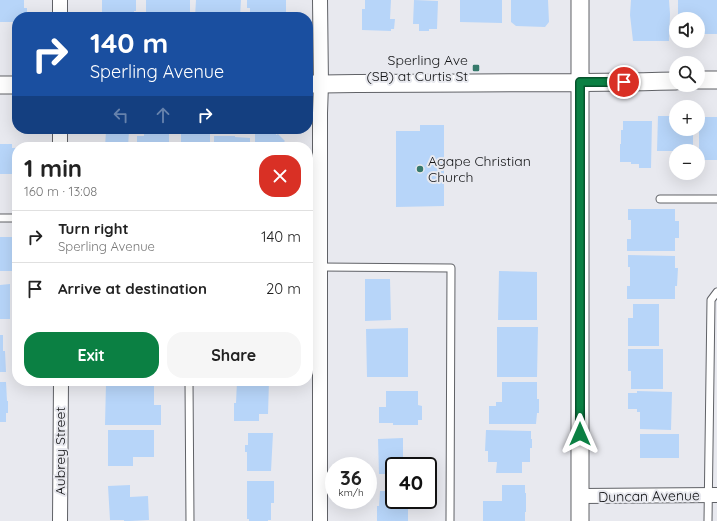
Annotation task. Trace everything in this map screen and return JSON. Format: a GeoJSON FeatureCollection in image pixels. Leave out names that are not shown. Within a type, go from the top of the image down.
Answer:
{"type":"FeatureCollection","features":[{"type":"Feature","properties":{"kind":"street"},"geometry":{"type":"LineString","coordinates":[[60,0],[60,12]]}},
{"type":"Feature","properties":{"kind":"street"},"geometry":{"type":"LineString","coordinates":[[320,0],[315,84],[320,113],[314,210],[320,267],[320,521]]}},
{"type":"Feature","properties":{"kind":"street"},"geometry":{"type":"LineString","coordinates":[[580,0],[580,521]]}},
{"type":"Feature","properties":{"kind":"street"},"geometry":{"type":"LineString","coordinates":[[705,80],[717,80]]}},
{"type":"Feature","properties":{"kind":"street"},"geometry":{"type":"LineString","coordinates":[[315,84],[669,81]]}},
{"type":"Feature","properties":{"kind":"street"},"geometry":{"type":"LineString","coordinates":[[0,85],[12,85]]}},
{"type":"Feature","properties":{"kind":"street","name":"Aubrey Street"},"geometry":{"type":"LineString","coordinates":[[60,521],[61,386]]}},
{"type":"Feature","properties":{"kind":"street","name":"Duncan Avenue"},"geometry":{"type":"LineString","coordinates":[[580,496],[713,495]]}},
{"type":"Feature","properties":{"kind":"lane"},"geometry":{"type":"LineString","coordinates":[[660,199],[717,199]]}},
{"type":"Feature","properties":{"kind":"lane"},"geometry":{"type":"LineString","coordinates":[[0,218],[12,218]]}},
{"type":"Feature","properties":{"kind":"lane"},"geometry":{"type":"LineString","coordinates":[[320,267],[451,268],[450,521]]}},
{"type":"Feature","properties":{"kind":"lane"},"geometry":{"type":"LineString","coordinates":[[708,521],[713,495],[711,300],[717,292]]}},
{"type":"Feature","properties":{"kind":"lane"},"geometry":{"type":"LineString","coordinates":[[190,386],[190,521]]}},
{"type":"Feature","properties":{"kind":"building"},"geometry":{"type":"Polygon","coordinates":[[[0,0],[24,0],[24,8],[27,8],[27,12],[12,12],[12,22],[0,22],[0,0]]]}},
{"type":"Feature","properties":{"kind":"building"},"geometry":{"type":"Polygon","coordinates":[[[102,0],[136,0],[136,11],[134,12],[102,12],[102,0]]]}},
{"type":"Feature","properties":{"kind":"building"},"geometry":{"type":"Polygon","coordinates":[[[146,0],[190,0],[190,12],[146,12],[146,0]]]}},
{"type":"Feature","properties":{"kind":"building"},"geometry":{"type":"Polygon","coordinates":[[[196,0],[241,0],[240,12],[195,12],[196,0]]]}},
{"type":"Feature","properties":{"kind":"building"},"geometry":{"type":"Polygon","coordinates":[[[247,0],[286,0],[286,12],[250,12],[250,8],[247,8],[247,0]]]}},
{"type":"Feature","properties":{"kind":"building"},"geometry":{"type":"Polygon","coordinates":[[[365,0],[391,0],[390,19],[395,19],[394,29],[391,29],[391,31],[362,30],[362,9],[365,9],[365,0]]]}},
{"type":"Feature","properties":{"kind":"building"},"geometry":{"type":"Polygon","coordinates":[[[414,0],[438,1],[437,29],[419,31],[419,24],[413,24],[414,0]]]}},
{"type":"Feature","properties":{"kind":"building"},"geometry":{"type":"Polygon","coordinates":[[[460,0],[502,0],[502,23],[460,22],[460,0]]]}},
{"type":"Feature","properties":{"kind":"building"},"geometry":{"type":"Polygon","coordinates":[[[511,0],[548,0],[549,22],[545,27],[516,26],[511,22],[511,0]]]}},
{"type":"Feature","properties":{"kind":"building"},"geometry":{"type":"Polygon","coordinates":[[[631,0],[669,0],[669,41],[633,41],[630,15],[631,0]]]}},
{"type":"Feature","properties":{"kind":"building"},"geometry":{"type":"Polygon","coordinates":[[[678,0],[717,0],[717,34],[705,34],[705,12],[678,12],[678,0]]]}},
{"type":"Feature","properties":{"kind":"building"},"geometry":{"type":"Polygon","coordinates":[[[658,116],[669,116],[669,136],[693,136],[693,144],[669,144],[669,151],[657,151],[658,116]]]}},
{"type":"Feature","properties":{"kind":"building"},"geometry":{"type":"Polygon","coordinates":[[[705,117],[717,117],[717,160],[705,160],[705,144],[699,144],[699,136],[705,136],[705,117]]]}},
{"type":"Feature","properties":{"kind":"building"},"geometry":{"type":"Polygon","coordinates":[[[623,121],[652,121],[651,168],[639,168],[639,164],[620,162],[621,130],[623,130],[623,121]]]}},
{"type":"Feature","properties":{"kind":"building","name":"Agape Christian Church"},"geometry":{"type":"Polygon","coordinates":[[[420,125],[444,125],[444,206],[396,207],[396,131],[420,131],[420,125]]]}},
{"type":"Feature","properties":{"kind":"building"},"geometry":{"type":"Polygon","coordinates":[[[106,134],[129,134],[128,142],[105,142],[106,134]]]}},
{"type":"Feature","properties":{"kind":"building"},"geometry":{"type":"Polygon","coordinates":[[[144,134],[169,134],[169,142],[137,142],[137,136],[144,136],[144,134]]]}},
{"type":"Feature","properties":{"kind":"building"},"geometry":{"type":"Polygon","coordinates":[[[181,134],[210,134],[210,142],[181,142],[181,134]]]}},
{"type":"Feature","properties":{"kind":"building"},"geometry":{"type":"Polygon","coordinates":[[[255,134],[278,134],[285,141],[284,142],[255,142],[255,134]]]}},
{"type":"Feature","properties":{"kind":"building"},"geometry":{"type":"Polygon","coordinates":[[[214,136],[250,138],[250,142],[214,142],[214,136]]]}},
{"type":"Feature","properties":{"kind":"building"},"geometry":{"type":"Polygon","coordinates":[[[0,144],[12,144],[12,174],[0,174],[0,144]]]}},
{"type":"Feature","properties":{"kind":"building"},"geometry":{"type":"Polygon","coordinates":[[[628,209],[675,209],[675,221],[679,221],[679,238],[675,238],[675,251],[627,251],[627,239],[631,239],[631,220],[628,220],[628,209]]]}},
{"type":"Feature","properties":{"kind":"building"},"geometry":{"type":"Polygon","coordinates":[[[0,237],[12,237],[12,271],[0,271],[0,237]]]}},
{"type":"Feature","properties":{"kind":"building"},"geometry":{"type":"Polygon","coordinates":[[[628,255],[675,256],[675,268],[678,268],[677,286],[675,286],[675,299],[627,299],[627,286],[630,286],[630,267],[628,267],[628,255]]]}},
{"type":"Feature","properties":{"kind":"building"},"geometry":{"type":"Polygon","coordinates":[[[499,271],[537,272],[537,320],[498,320],[499,271]]]}},
{"type":"Feature","properties":{"kind":"building"},"geometry":{"type":"Polygon","coordinates":[[[365,279],[390,279],[391,320],[365,321],[365,279]]]}},
{"type":"Feature","properties":{"kind":"building"},"geometry":{"type":"Polygon","coordinates":[[[10,284],[10,319],[0,319],[0,285],[10,284]]]}},
{"type":"Feature","properties":{"kind":"building"},"geometry":{"type":"Polygon","coordinates":[[[633,304],[659,304],[659,346],[628,346],[628,318],[633,318],[633,304]]]}},
{"type":"Feature","properties":{"kind":"building"},"geometry":{"type":"Polygon","coordinates":[[[497,327],[538,327],[537,377],[497,377],[497,327]]]}},
{"type":"Feature","properties":{"kind":"building"},"geometry":{"type":"Polygon","coordinates":[[[408,328],[408,377],[367,377],[366,329],[408,328]]]}},
{"type":"Feature","properties":{"kind":"building"},"geometry":{"type":"Polygon","coordinates":[[[0,335],[3,335],[3,351],[5,351],[6,372],[0,372],[0,335]]]}},
{"type":"Feature","properties":{"kind":"building"},"geometry":{"type":"Polygon","coordinates":[[[628,349],[663,349],[663,389],[631,389],[631,371],[628,371],[628,349]]]}},
{"type":"Feature","properties":{"kind":"building"},"geometry":{"type":"Polygon","coordinates":[[[0,382],[6,382],[8,413],[6,413],[6,422],[0,422],[0,382]]]}},
{"type":"Feature","properties":{"kind":"building"},"geometry":{"type":"Polygon","coordinates":[[[502,382],[537,382],[539,413],[537,413],[536,424],[489,424],[489,406],[496,406],[496,402],[502,402],[502,382]]]}},
{"type":"Feature","properties":{"kind":"building"},"geometry":{"type":"Polygon","coordinates":[[[106,386],[154,386],[154,405],[161,405],[161,425],[105,425],[106,386]]]}},
{"type":"Feature","properties":{"kind":"building"},"geometry":{"type":"Polygon","coordinates":[[[237,386],[269,386],[268,414],[259,414],[259,421],[234,421],[234,403],[236,403],[237,386]]]}},
{"type":"Feature","properties":{"kind":"building"},"geometry":{"type":"Polygon","coordinates":[[[386,391],[418,391],[418,405],[422,406],[422,420],[418,420],[418,425],[393,425],[393,423],[379,423],[379,407],[386,407],[386,391]]]}},
{"type":"Feature","properties":{"kind":"building"},"geometry":{"type":"Polygon","coordinates":[[[637,391],[672,392],[671,430],[640,429],[640,412],[637,412],[637,409],[628,409],[628,393],[637,393],[637,391]]]}},
{"type":"Feature","properties":{"kind":"building"},"geometry":{"type":"Polygon","coordinates":[[[108,430],[154,430],[154,457],[133,457],[133,466],[108,466],[108,430]]]}},
{"type":"Feature","properties":{"kind":"building"},"geometry":{"type":"Polygon","coordinates":[[[486,430],[531,431],[532,448],[530,448],[530,462],[522,462],[522,473],[496,473],[497,462],[488,462],[488,451],[485,451],[486,430]]]}},
{"type":"Feature","properties":{"kind":"building"},"geometry":{"type":"Polygon","coordinates":[[[248,433],[273,433],[271,471],[247,471],[247,452],[245,452],[245,445],[248,445],[248,433]]]}},
{"type":"Feature","properties":{"kind":"building"},"geometry":{"type":"Polygon","coordinates":[[[640,434],[679,434],[679,458],[640,458],[640,434]]]}},
{"type":"Feature","properties":{"kind":"building"},"geometry":{"type":"Polygon","coordinates":[[[403,438],[403,457],[385,457],[385,474],[379,474],[378,439],[403,438]]]}},
{"type":"Feature","properties":{"kind":"building"},"geometry":{"type":"Polygon","coordinates":[[[247,481],[274,481],[274,503],[271,503],[271,520],[249,521],[249,519],[247,519],[247,481]]]}},
{"type":"Feature","properties":{"kind":"building"},"geometry":{"type":"Polygon","coordinates":[[[130,485],[130,497],[148,496],[149,520],[110,520],[108,486],[130,485]]]}},
{"type":"Feature","properties":{"kind":"building"},"geometry":{"type":"Polygon","coordinates":[[[502,485],[525,485],[525,521],[483,521],[483,501],[502,501],[502,485]]]}},
{"type":"Feature","properties":{"kind":"building"},"geometry":{"type":"Polygon","coordinates":[[[380,491],[385,491],[385,509],[408,509],[408,521],[377,521],[377,506],[379,506],[380,491]]]}},
{"type":"Feature","properties":{"kind":"place","name":"Sperling Ave (SB) at Curtis St"},"geometry":{"type":"Point","coordinates":[476,68]}},
{"type":"Feature","properties":{"kind":"place","name":"Agape Christian Church"},"geometry":{"type":"Point","coordinates":[420,169]}},
{"type":"Feature","properties":{"kind":"route"},"geometry":{"type":"LineString","coordinates":[[580,434],[580,82],[624,82]]}}]}
